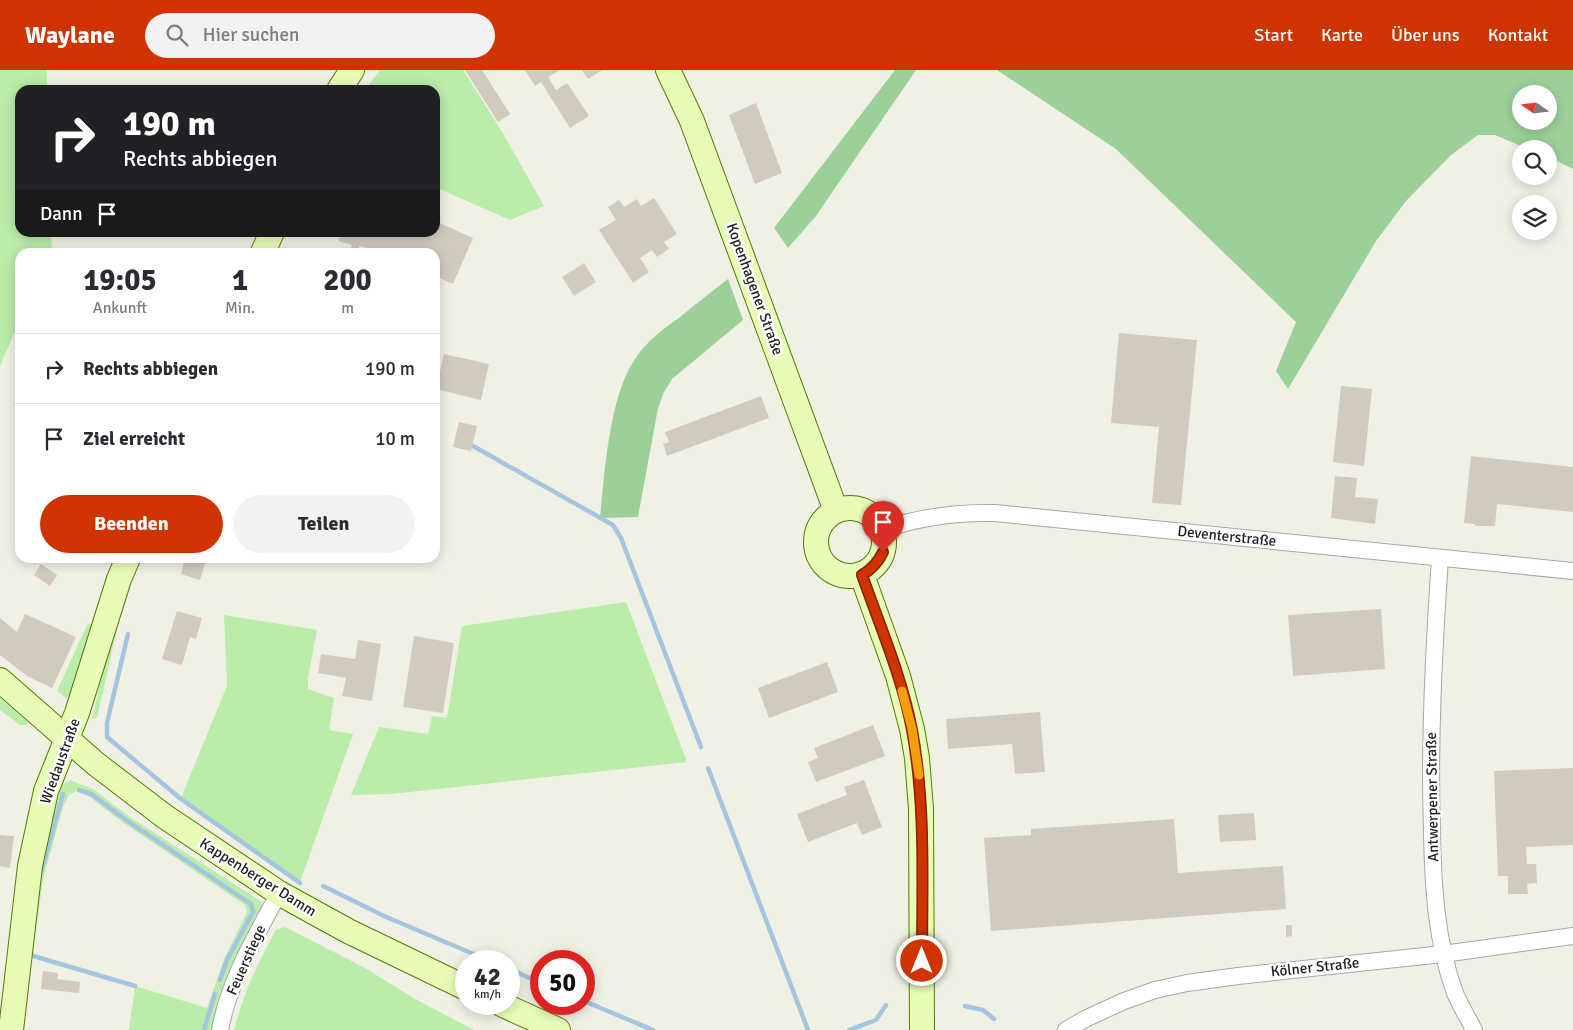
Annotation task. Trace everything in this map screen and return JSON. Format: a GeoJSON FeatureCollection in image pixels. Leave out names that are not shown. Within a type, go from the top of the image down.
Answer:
{"type":"FeatureCollection","features":[{"type":"Feature","properties":{"kind":"main road"},"geometry":{"type":"LineString","coordinates":[[342,85],[352,70]]}},
{"type":"Feature","properties":{"kind":"main road","name":"Kopenhagener Straße"},"geometry":{"type":"LineString","coordinates":[[668,70],[692,121],[836,511]]}},
{"type":"Feature","properties":{"kind":"main road"},"geometry":{"type":"LineString","coordinates":[[851,508],[862,510],[878,522],[882,530],[883,552],[874,566],[862,575],[850,577],[838,575],[820,561],[815,539],[818,529],[823,520],[836,511],[851,508]]}},
{"type":"Feature","properties":{"kind":"main road","name":"Wiedaustraße"},"geometry":{"type":"LineString","coordinates":[[11,1030],[30,866],[46,791],[77,713],[119,579],[126,563]]}},
{"type":"Feature","properties":{"kind":"main road"},"geometry":{"type":"LineString","coordinates":[[862,575],[898,676],[912,729],[917,758],[921,809],[922,1030]]}},
{"type":"Feature","properties":{"kind":"main road","name":"Kappenberger Damm"},"geometry":{"type":"LineString","coordinates":[[0,680],[66,740],[164,816],[279,894],[348,931],[455,983]]}},
{"type":"Feature","properties":{"kind":"main road"},"geometry":{"type":"LineString","coordinates":[[520,1013],[558,1030]]}},
{"type":"Feature","properties":{"kind":"street","name":"Deventerstraße"},"geometry":{"type":"LineString","coordinates":[[882,530],[900,523],[950,514],[995,513],[1573,571]]}},
{"type":"Feature","properties":{"kind":"street","name":"Antwerpener Straße"},"geometry":{"type":"LineString","coordinates":[[1440,558],[1431,696],[1430,799],[1436,910],[1444,954],[1456,994],[1474,1030]]}},
{"type":"Feature","properties":{"kind":"street","name":"Feuerstiege"},"geometry":{"type":"LineString","coordinates":[[220,1030],[233,983],[279,894]]}},
{"type":"Feature","properties":{"kind":"street","name":"Kölner Straße"},"geometry":{"type":"LineString","coordinates":[[1066,1030],[1124,1001],[1155,990],[1179,985],[1238,976],[1444,954],[1573,936]]}},
{"type":"Feature","properties":{"kind":"green space"},"geometry":{"type":"Polygon","coordinates":[[[0,70],[47,70],[47,85],[15,85],[15,237],[51,237],[52,248],[15,248],[15,332],[0,366],[0,70]]]}},
{"type":"Feature","properties":{"kind":"green space"},"geometry":{"type":"Polygon","coordinates":[[[380,70],[463,70],[501,130],[544,206],[510,220],[440,189],[440,85],[369,85],[380,70]]]}},
{"type":"Feature","properties":{"kind":"green space"},"geometry":{"type":"Polygon","coordinates":[[[895,70],[916,70],[816,216],[788,248],[774,228],[895,70]]]}},
{"type":"Feature","properties":{"kind":"green space"},"geometry":{"type":"Polygon","coordinates":[[[997,70],[1573,70],[1573,169],[1557,161],[1557,140],[1512,140],[1512,142],[1495,135],[1478,135],[1451,155],[1406,201],[1376,241],[1288,389],[1276,371],[1296,322],[1116,149],[997,70]]]}},
{"type":"Feature","properties":{"kind":"green space"},"geometry":{"type":"Polygon","coordinates":[[[728,279],[743,320],[672,379],[664,392],[658,408],[638,517],[600,518],[610,431],[621,387],[630,368],[640,352],[654,337],[728,279]]]}},
{"type":"Feature","properties":{"kind":"green space"},"geometry":{"type":"Polygon","coordinates":[[[626,602],[687,762],[391,794],[351,795],[379,727],[428,734],[432,716],[447,718],[462,626],[626,602]]]}},
{"type":"Feature","properties":{"kind":"green space"},"geometry":{"type":"Polygon","coordinates":[[[224,615],[317,630],[308,678],[308,689],[334,698],[329,730],[353,734],[300,882],[181,798],[227,686],[224,615]]]}},
{"type":"Feature","properties":{"kind":"green space"},"geometry":{"type":"Polygon","coordinates":[[[88,623],[92,626],[71,695],[66,698],[57,691],[88,623]]]}},
{"type":"Feature","properties":{"kind":"green space"},"geometry":{"type":"Polygon","coordinates":[[[117,629],[97,718],[92,719],[111,636],[117,629]]]}},
{"type":"Feature","properties":{"kind":"green space"},"geometry":{"type":"Polygon","coordinates":[[[0,698],[28,722],[27,725],[20,725],[0,710],[0,698]]]}},
{"type":"Feature","properties":{"kind":"green space"},"geometry":{"type":"Polygon","coordinates":[[[70,780],[93,789],[130,817],[262,902],[261,908],[231,967],[218,1004],[212,1030],[129,1030],[135,986],[207,1008],[224,959],[247,912],[245,905],[118,819],[90,797],[76,791],[69,795],[63,807],[43,879],[32,961],[25,960],[35,880],[57,795],[62,785],[70,780]]]}},
{"type":"Feature","properties":{"kind":"green space"},"geometry":{"type":"Polygon","coordinates":[[[285,927],[365,968],[415,999],[474,1030],[234,1030],[247,991],[263,955],[276,930],[285,927]]]}},
{"type":"Feature","properties":{"kind":"building"},"geometry":{"type":"Polygon","coordinates":[[[465,70],[482,70],[510,114],[498,122],[465,70]]]}},
{"type":"Feature","properties":{"kind":"building"},"geometry":{"type":"Polygon","coordinates":[[[525,70],[560,70],[548,77],[556,90],[567,83],[589,116],[570,128],[541,82],[535,86],[525,70]]]}},
{"type":"Feature","properties":{"kind":"building"},"geometry":{"type":"Polygon","coordinates":[[[582,70],[602,70],[588,79],[582,70]]]}},
{"type":"Feature","properties":{"kind":"building"},"geometry":{"type":"Polygon","coordinates":[[[756,103],[782,173],[755,184],[729,115],[756,103]]]}},
{"type":"Feature","properties":{"kind":"building"},"geometry":{"type":"Polygon","coordinates":[[[654,198],[677,234],[664,242],[669,249],[657,257],[652,250],[640,258],[649,272],[633,283],[599,230],[616,220],[608,207],[619,200],[624,207],[637,199],[641,206],[654,198]]]}},
{"type":"Feature","properties":{"kind":"building"},"geometry":{"type":"Polygon","coordinates":[[[440,223],[473,238],[453,284],[440,278],[440,248],[367,248],[359,246],[359,248],[351,248],[352,245],[338,241],[340,237],[440,237],[440,223]]]}},
{"type":"Feature","properties":{"kind":"building"},"geometry":{"type":"Polygon","coordinates":[[[584,263],[596,282],[574,296],[562,277],[584,263]]]}},
{"type":"Feature","properties":{"kind":"building"},"geometry":{"type":"Polygon","coordinates":[[[1119,333],[1197,340],[1181,505],[1152,503],[1159,427],[1111,423],[1119,333]]]}},
{"type":"Feature","properties":{"kind":"building"},"geometry":{"type":"Polygon","coordinates":[[[444,354],[489,364],[481,400],[440,390],[440,372],[444,354]]]}},
{"type":"Feature","properties":{"kind":"building"},"geometry":{"type":"Polygon","coordinates":[[[1341,386],[1372,389],[1364,466],[1333,462],[1341,386]]]}},
{"type":"Feature","properties":{"kind":"building"},"geometry":{"type":"Polygon","coordinates":[[[761,396],[769,418],[667,456],[663,444],[669,442],[665,432],[761,396]]]}},
{"type":"Feature","properties":{"kind":"building"},"geometry":{"type":"Polygon","coordinates":[[[459,422],[477,426],[471,451],[453,447],[459,422]]]}},
{"type":"Feature","properties":{"kind":"building"},"geometry":{"type":"Polygon","coordinates":[[[1471,456],[1573,467],[1573,512],[1497,504],[1495,526],[1475,526],[1475,524],[1464,523],[1471,456]]]}},
{"type":"Feature","properties":{"kind":"building"},"geometry":{"type":"Polygon","coordinates":[[[1335,476],[1357,478],[1355,498],[1378,499],[1375,524],[1331,518],[1335,476]]]}},
{"type":"Feature","properties":{"kind":"building"},"geometry":{"type":"Polygon","coordinates":[[[184,563],[205,563],[200,580],[181,574],[184,563]]]}},
{"type":"Feature","properties":{"kind":"building"},"geometry":{"type":"Polygon","coordinates":[[[41,564],[57,575],[50,586],[34,575],[41,564]]]}},
{"type":"Feature","properties":{"kind":"building"},"geometry":{"type":"Polygon","coordinates":[[[1381,609],[1385,669],[1293,676],[1288,615],[1381,609]]]}},
{"type":"Feature","properties":{"kind":"building"},"geometry":{"type":"Polygon","coordinates":[[[177,611],[202,618],[196,639],[190,637],[182,665],[162,659],[177,611]]]}},
{"type":"Feature","properties":{"kind":"building"},"geometry":{"type":"Polygon","coordinates":[[[25,614],[76,637],[52,688],[27,676],[0,655],[0,618],[17,632],[25,614]]]}},
{"type":"Feature","properties":{"kind":"building"},"geometry":{"type":"Polygon","coordinates":[[[414,636],[454,643],[443,713],[403,707],[414,636]]]}},
{"type":"Feature","properties":{"kind":"building"},"geometry":{"type":"Polygon","coordinates":[[[358,640],[381,644],[372,701],[342,696],[346,678],[318,673],[321,654],[355,659],[358,640]]]}},
{"type":"Feature","properties":{"kind":"building"},"geometry":{"type":"Polygon","coordinates":[[[827,662],[838,692],[769,718],[758,688],[827,662]]]}},
{"type":"Feature","properties":{"kind":"building"},"geometry":{"type":"Polygon","coordinates":[[[1040,712],[1045,772],[1015,774],[1012,744],[948,749],[946,719],[1040,712]]]}},
{"type":"Feature","properties":{"kind":"building"},"geometry":{"type":"Polygon","coordinates":[[[873,725],[885,756],[816,782],[808,762],[818,758],[814,748],[873,725]]]}},
{"type":"Feature","properties":{"kind":"building"},"geometry":{"type":"Polygon","coordinates":[[[1573,768],[1573,845],[1526,847],[1527,864],[1536,864],[1537,883],[1527,884],[1528,894],[1508,894],[1508,876],[1498,876],[1494,771],[1573,768]]]}},
{"type":"Feature","properties":{"kind":"building"},"geometry":{"type":"Polygon","coordinates":[[[864,780],[882,827],[862,835],[857,823],[808,842],[797,814],[847,795],[844,787],[864,780]]]}},
{"type":"Feature","properties":{"kind":"building"},"geometry":{"type":"Polygon","coordinates":[[[1254,813],[1256,840],[1220,842],[1218,815],[1254,813]]]}},
{"type":"Feature","properties":{"kind":"building"},"geometry":{"type":"Polygon","coordinates":[[[1174,819],[1178,873],[1283,866],[1286,909],[991,931],[984,838],[1031,835],[1031,829],[1174,819]]]}},
{"type":"Feature","properties":{"kind":"building"},"geometry":{"type":"Polygon","coordinates":[[[0,835],[14,836],[10,868],[0,866],[0,835]]]}},
{"type":"Feature","properties":{"kind":"building"},"geometry":{"type":"Polygon","coordinates":[[[1286,925],[1292,925],[1292,936],[1286,937],[1286,925]]]}},
{"type":"Feature","properties":{"kind":"building"},"geometry":{"type":"Polygon","coordinates":[[[43,971],[58,973],[57,979],[80,982],[79,993],[41,989],[43,971]]]}},
{"type":"Feature","properties":{"kind":"waterway"},"geometry":{"type":"LineString","coordinates":[[473,446],[613,525],[621,538],[701,747]]}},
{"type":"Feature","properties":{"kind":"waterway"},"geometry":{"type":"LineString","coordinates":[[128,634],[107,723],[107,737],[181,799],[300,883]]}},
{"type":"Feature","properties":{"kind":"waterway"},"geometry":{"type":"LineString","coordinates":[[708,768],[808,1030]]}},
{"type":"Feature","properties":{"kind":"waterway"},"geometry":{"type":"LineString","coordinates":[[79,790],[91,794],[126,820],[251,904],[253,912],[227,960],[220,980]]}},
{"type":"Feature","properties":{"kind":"waterway"},"geometry":{"type":"LineString","coordinates":[[40,876],[63,794]]}},
{"type":"Feature","properties":{"kind":"waterway"},"geometry":{"type":"LineString","coordinates":[[323,886],[384,916],[464,950]]}},
{"type":"Feature","properties":{"kind":"waterway"},"geometry":{"type":"LineString","coordinates":[[31,950],[30,955],[135,986]]}},
{"type":"Feature","properties":{"kind":"waterway"},"geometry":{"type":"LineString","coordinates":[[520,974],[530,978]]}},
{"type":"Feature","properties":{"kind":"waterway"},"geometry":{"type":"LineString","coordinates":[[204,1030],[215,994]]}},
{"type":"Feature","properties":{"kind":"waterway"},"geometry":{"type":"LineString","coordinates":[[849,1030],[876,1020],[886,1005]]}},
{"type":"Feature","properties":{"kind":"waterway"},"geometry":{"type":"LineString","coordinates":[[595,1006],[653,1030]]}},
{"type":"Feature","properties":{"kind":"waterway"},"geometry":{"type":"LineString","coordinates":[[965,1006],[983,1010],[994,1019]]}},
{"type":"Feature","properties":{"kind":"slow traffic"},"geometry":{"type":"LineString","coordinates":[[902,691],[912,729],[919,775]]}},
{"type":"Feature","properties":{"kind":"route"},"geometry":{"type":"LineString","coordinates":[[883,552],[871,570],[862,575],[898,676],[912,729],[917,758],[921,809],[922,961]]}}]}
